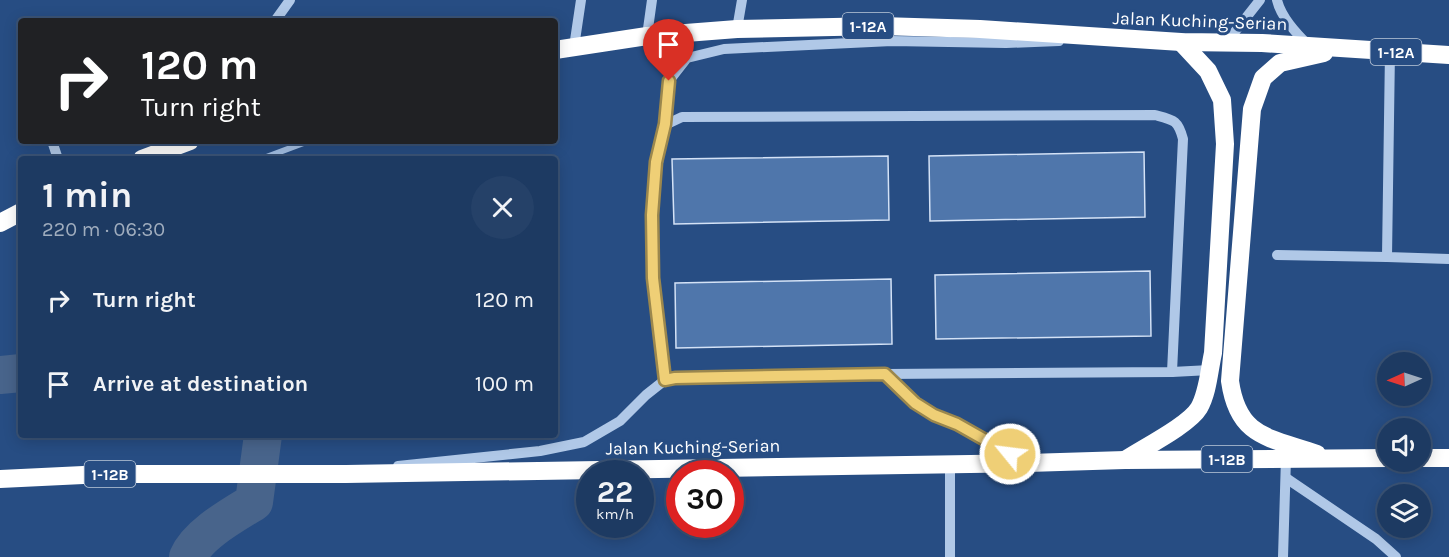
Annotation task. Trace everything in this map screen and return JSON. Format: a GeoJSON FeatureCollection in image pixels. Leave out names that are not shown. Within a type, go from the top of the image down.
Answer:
{"type":"FeatureCollection","features":[{"type":"Feature","properties":{"kind":"highway","name":"Jalan Kuching-Serian"},"geometry":{"type":"LineString","coordinates":[[558,50],[647,36],[737,29],[881,26],[980,29],[1181,42],[1262,43],[1449,55]]}},
{"type":"Feature","properties":{"kind":"highway"},"geometry":{"type":"LineString","coordinates":[[1125,460],[1178,427],[1198,409],[1207,387],[1213,353],[1225,144],[1222,100],[1208,71],[1181,42]]}},
{"type":"Feature","properties":{"kind":"highway"},"geometry":{"type":"LineString","coordinates":[[1329,458],[1261,435],[1242,420],[1233,400],[1230,381],[1252,109],[1263,78],[1281,63],[1343,48]]}},
{"type":"Feature","properties":{"kind":"highway"},"geometry":{"type":"LineString","coordinates":[[150,156],[182,144]]}},
{"type":"Feature","properties":{"kind":"highway"},"geometry":{"type":"LineString","coordinates":[[0,223],[18,214]]}},
{"type":"Feature","properties":{"kind":"highway","name":"Jalan Kuching-Serian"},"geometry":{"type":"LineString","coordinates":[[0,480],[104,474],[346,474],[1028,464],[1125,460],[1377,458]]}},
{"type":"Feature","properties":{"kind":"highway"},"geometry":{"type":"LineString","coordinates":[[1431,458],[1449,458]]}},
{"type":"Feature","properties":{"kind":"street"},"geometry":{"type":"LineString","coordinates":[[277,18],[290,0]]}},
{"type":"Feature","properties":{"kind":"street"},"geometry":{"type":"LineString","coordinates":[[574,47],[581,0]]}},
{"type":"Feature","properties":{"kind":"street"},"geometry":{"type":"LineString","coordinates":[[647,36],[652,0]]}},
{"type":"Feature","properties":{"kind":"street"},"geometry":{"type":"LineString","coordinates":[[737,29],[742,0]]}},
{"type":"Feature","properties":{"kind":"street"},"geometry":{"type":"LineString","coordinates":[[1226,44],[1260,0]]}},
{"type":"Feature","properties":{"kind":"street"},"geometry":{"type":"LineString","coordinates":[[1277,0],[1279,8],[1297,34],[1310,46]]}},
{"type":"Feature","properties":{"kind":"street"},"geometry":{"type":"LineString","coordinates":[[665,380],[653,278],[652,215],[656,162],[665,124],[669,81],[687,58],[724,49],[892,41],[1005,44],[1110,38]]}},
{"type":"Feature","properties":{"kind":"street"},"geometry":{"type":"LineString","coordinates":[[1387,257],[1390,51]]}},
{"type":"Feature","properties":{"kind":"street"},"geometry":{"type":"LineString","coordinates":[[665,124],[682,117],[1155,115],[1173,120],[1179,125],[1183,139],[1172,372]]}},
{"type":"Feature","properties":{"kind":"street"},"geometry":{"type":"LineString","coordinates":[[1276,255],[1449,259]]}},
{"type":"Feature","properties":{"kind":"street"},"geometry":{"type":"LineString","coordinates":[[346,474],[428,461],[540,451],[584,442],[621,421],[646,395],[665,380],[675,378],[1210,370]]}},
{"type":"Feature","properties":{"kind":"street"},"geometry":{"type":"LineString","coordinates":[[885,374],[915,403],[934,415],[957,424],[1028,464]]}},
{"type":"Feature","properties":{"kind":"street"},"geometry":{"type":"LineString","coordinates":[[1283,557],[1286,458]]}},
{"type":"Feature","properties":{"kind":"street"},"geometry":{"type":"LineString","coordinates":[[950,464],[950,557]]}},
{"type":"Feature","properties":{"kind":"street"},"geometry":{"type":"LineString","coordinates":[[1286,478],[1376,539],[1396,557]]}},
{"type":"Feature","properties":{"kind":"building"},"geometry":{"type":"Polygon","coordinates":[[[1144,152],[1145,217],[930,221],[929,156],[1144,152]]]}},
{"type":"Feature","properties":{"kind":"building"},"geometry":{"type":"Polygon","coordinates":[[[888,156],[889,220],[674,224],[672,159],[888,156]]]}},
{"type":"Feature","properties":{"kind":"building"},"geometry":{"type":"Polygon","coordinates":[[[1150,271],[1151,336],[936,339],[935,275],[1150,271]]]}},
{"type":"Feature","properties":{"kind":"building"},"geometry":{"type":"Polygon","coordinates":[[[891,279],[892,344],[676,348],[675,283],[891,279]]]}},
{"type":"Feature","properties":{"kind":"waterway"},"geometry":{"type":"LineString","coordinates":[[269,156],[301,144]]}},
{"type":"Feature","properties":{"kind":"waterway"},"geometry":{"type":"LineString","coordinates":[[0,375],[18,373]]}},
{"type":"Feature","properties":{"kind":"waterway"},"geometry":{"type":"LineString","coordinates":[[188,557],[208,533],[254,502],[263,438]]}},
{"type":"Feature","properties":{"kind":"route"},"geometry":{"type":"LineString","coordinates":[[669,81],[665,124],[656,162],[652,215],[653,278],[665,380],[885,374],[915,403],[1010,454]]}}]}
